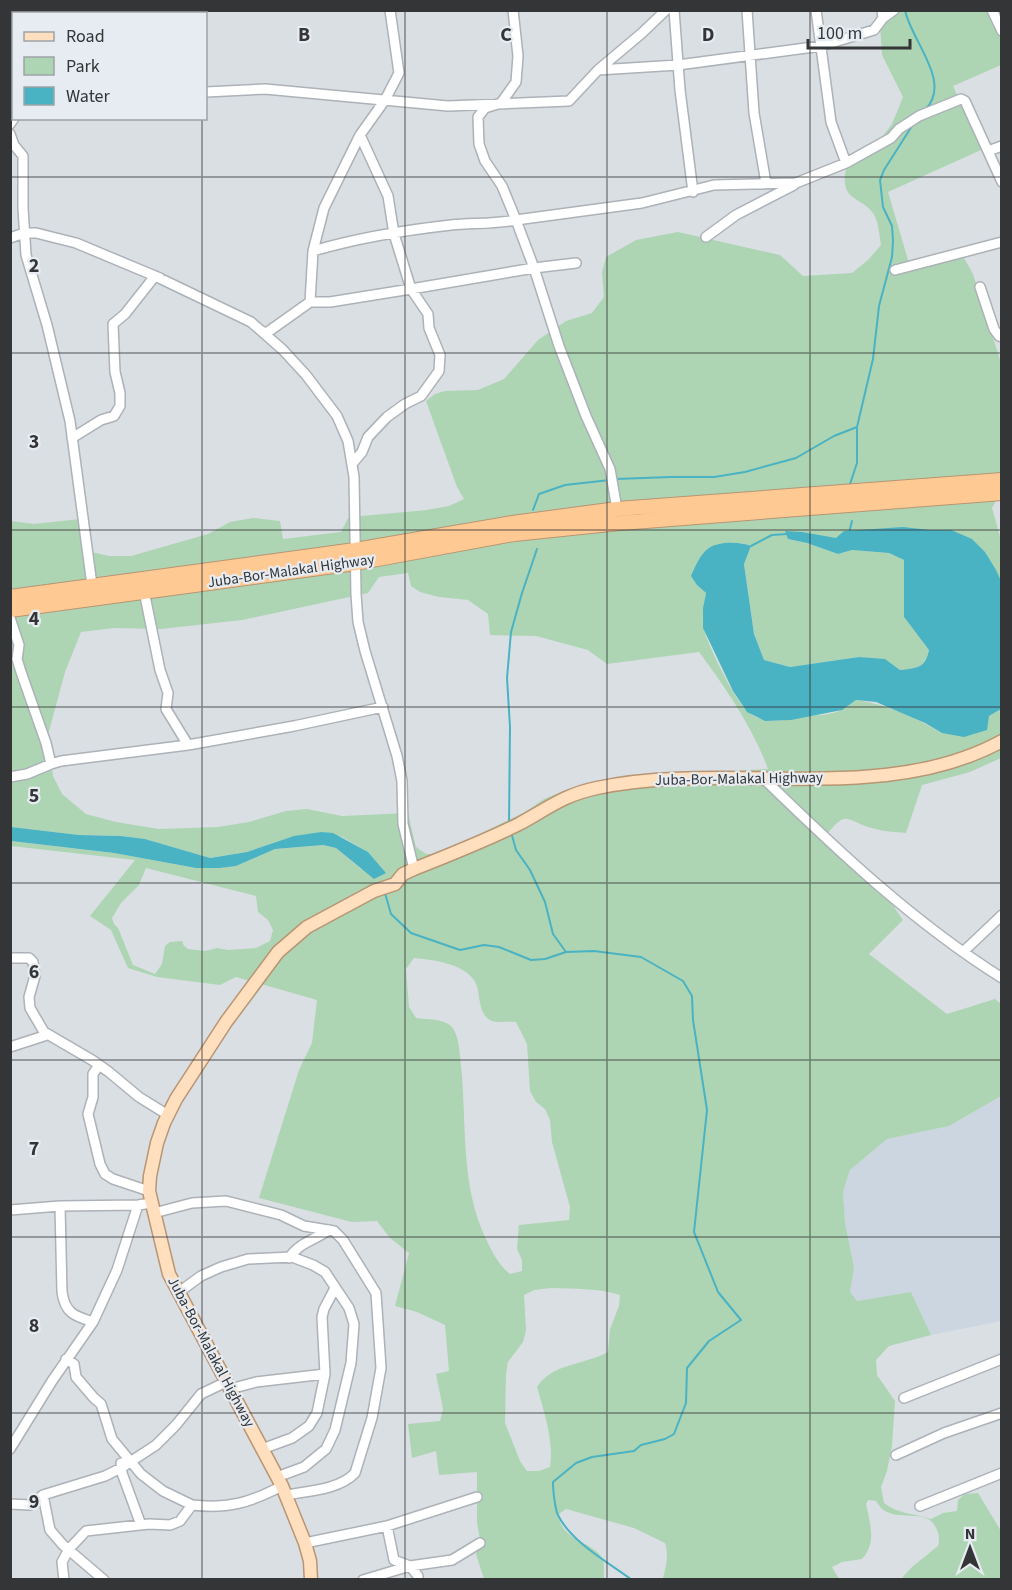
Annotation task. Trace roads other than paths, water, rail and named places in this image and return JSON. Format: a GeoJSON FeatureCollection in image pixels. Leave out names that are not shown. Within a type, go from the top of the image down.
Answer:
{"type":"FeatureCollection","features":[{"type":"Feature","properties":{"kind":"highway","name":"Juba-Bor-Malakal Highway"},"geometry":{"type":"LineString","coordinates":[[10,597],[92,585],[355,557],[512,523],[617,509],[1002,480]]}},
{"type":"Feature","properties":{"kind":"highway","name":"Juba-Bor-Malakal Highway"},"geometry":{"type":"LineString","coordinates":[[10,610],[526,533],[632,522],[1002,494]]}},
{"type":"Feature","properties":{"kind":"main road","name":"Juba-Bor-Malakal Highway"},"geometry":{"type":"LineString","coordinates":[[311,1580],[305,1543],[282,1486],[169,1275],[152,1202],[150,1176],[157,1143],[180,1092],[226,1022],[278,952],[308,927],[374,891],[395,884],[403,874],[414,868],[497,834],[522,822],[552,803],[596,788],[656,779],[818,778],[913,771],[957,760],[1002,741]]}},
{"type":"Feature","properties":{"kind":"street"},"geometry":{"type":"LineString","coordinates":[[310,302],[314,251],[324,208],[360,135],[385,100],[399,73],[390,10]]}},
{"type":"Feature","properties":{"kind":"street"},"geometry":{"type":"LineString","coordinates":[[513,10],[518,56],[516,82],[501,103],[484,108],[478,117],[479,144],[485,161],[502,186],[516,220],[559,346],[586,416],[610,469],[617,509]]}},
{"type":"Feature","properties":{"kind":"street"},"geometry":{"type":"LineString","coordinates":[[207,92],[264,89],[448,106],[569,101],[598,70],[666,10]]}},
{"type":"Feature","properties":{"kind":"street"},"geometry":{"type":"LineString","coordinates":[[674,10],[693,192]]}},
{"type":"Feature","properties":{"kind":"street"},"geometry":{"type":"LineString","coordinates":[[747,10],[754,113],[766,183]]}},
{"type":"Feature","properties":{"kind":"street"},"geometry":{"type":"LineString","coordinates":[[816,10],[831,122],[846,163]]}},
{"type":"Feature","properties":{"kind":"street"},"geometry":{"type":"LineString","coordinates":[[598,70],[678,65],[821,46],[874,30],[883,14],[894,10]]}},
{"type":"Feature","properties":{"kind":"street"},"geometry":{"type":"LineString","coordinates":[[992,10],[1002,31]]}},
{"type":"Feature","properties":{"kind":"street"},"geometry":{"type":"LineString","coordinates":[[706,237],[736,215],[796,183],[846,163],[891,138],[898,129],[919,116],[961,99],[965,100],[1002,182]]}},
{"type":"Feature","properties":{"kind":"street"},"geometry":{"type":"LineString","coordinates":[[10,134],[14,145],[23,156],[26,255],[47,325],[70,421],[92,585]]}},
{"type":"Feature","properties":{"kind":"street"},"geometry":{"type":"LineString","coordinates":[[352,464],[362,452],[368,437],[387,417],[421,396],[439,371],[440,355],[429,328],[428,314],[411,289],[394,234],[388,196],[360,135]]}},
{"type":"Feature","properties":{"kind":"street"},"geometry":{"type":"LineString","coordinates":[[988,151],[1002,146]]}},
{"type":"Feature","properties":{"kind":"street"},"geometry":{"type":"LineString","coordinates":[[314,251],[333,245],[444,226],[493,224],[642,203],[714,185],[796,183]]}},
{"type":"Feature","properties":{"kind":"street"},"geometry":{"type":"LineString","coordinates":[[10,238],[24,233],[53,236],[76,243],[194,292],[266,334],[310,302],[330,302],[576,262]]}},
{"type":"Feature","properties":{"kind":"street"},"geometry":{"type":"LineString","coordinates":[[895,270],[1002,242]]}},
{"type":"Feature","properties":{"kind":"street"},"geometry":{"type":"LineString","coordinates":[[72,438],[101,420],[114,416],[120,406],[120,393],[115,372],[113,324],[125,314],[155,276]]}},
{"type":"Feature","properties":{"kind":"street"},"geometry":{"type":"LineString","coordinates":[[155,276],[251,322],[283,350],[306,375],[337,416],[348,441],[355,506],[358,621],[402,781],[403,825],[414,868]]}},
{"type":"Feature","properties":{"kind":"street"},"geometry":{"type":"LineString","coordinates":[[980,288],[994,329],[1002,337]]}},
{"type":"Feature","properties":{"kind":"street"},"geometry":{"type":"LineString","coordinates":[[144,591],[160,670],[168,693],[166,709],[188,745]]}},
{"type":"Feature","properties":{"kind":"street"},"geometry":{"type":"LineString","coordinates":[[10,618],[19,645],[17,659],[51,764]]}},
{"type":"Feature","properties":{"kind":"street"},"geometry":{"type":"LineString","coordinates":[[10,777],[27,774],[61,761],[188,745],[383,707]]}},
{"type":"Feature","properties":{"kind":"street"},"geometry":{"type":"LineString","coordinates":[[762,778],[841,854],[916,917],[1002,978]]}},
{"type":"Feature","properties":{"kind":"street"},"geometry":{"type":"LineString","coordinates":[[963,952],[1002,915]]}},
{"type":"Feature","properties":{"kind":"street"},"geometry":{"type":"LineString","coordinates":[[10,958],[29,958],[33,962],[35,976],[29,997],[30,1008],[47,1035],[99,1065],[139,1097],[168,1115]]}},
{"type":"Feature","properties":{"kind":"street"},"geometry":{"type":"LineString","coordinates":[[10,1047],[47,1035]]}},
{"type":"Feature","properties":{"kind":"street"},"geometry":{"type":"LineString","coordinates":[[99,1065],[93,1074],[93,1096],[88,1114],[100,1164],[105,1174],[152,1202]]}},
{"type":"Feature","properties":{"kind":"street"},"geometry":{"type":"LineString","coordinates":[[10,1210],[60,1206],[138,1205],[152,1202],[226,1201],[281,1215],[304,1226],[334,1231],[343,1240],[376,1293],[381,1368],[378,1392],[355,1473],[348,1480],[321,1489],[282,1486]]}},
{"type":"Feature","properties":{"kind":"street"},"geometry":{"type":"LineString","coordinates":[[10,1449],[66,1359],[93,1322],[121,1259],[138,1205]]}},
{"type":"Feature","properties":{"kind":"street"},"geometry":{"type":"LineString","coordinates":[[60,1206],[64,1306],[76,1316],[93,1322]]}},
{"type":"Feature","properties":{"kind":"street"},"geometry":{"type":"LineString","coordinates":[[289,1258],[296,1247],[316,1239],[329,1230]]}},
{"type":"Feature","properties":{"kind":"street"},"geometry":{"type":"LineString","coordinates":[[66,1359],[74,1364],[76,1377],[101,1404],[112,1439],[141,1474],[163,1491],[192,1505],[214,1507],[237,1505],[259,1498],[282,1486],[326,1449],[335,1430],[351,1363],[354,1324],[349,1308],[325,1272],[313,1265],[289,1258],[248,1259],[221,1267],[201,1276],[179,1292]]}},
{"type":"Feature","properties":{"kind":"street"},"geometry":{"type":"LineString","coordinates":[[262,1449],[292,1438],[309,1426],[317,1413],[325,1374],[322,1317],[335,1288]]}},
{"type":"Feature","properties":{"kind":"street"},"geometry":{"type":"LineString","coordinates":[[904,1398],[1002,1359]]}},
{"type":"Feature","properties":{"kind":"street"},"geometry":{"type":"LineString","coordinates":[[10,1504],[30,1505],[43,1495],[105,1476],[121,1468],[156,1444],[176,1425],[201,1394],[228,1385],[325,1374]]}},
{"type":"Feature","properties":{"kind":"street"},"geometry":{"type":"LineString","coordinates":[[896,1455],[944,1433],[1002,1413]]}},
{"type":"Feature","properties":{"kind":"street"},"geometry":{"type":"LineString","coordinates":[[121,1448],[121,1468],[141,1525]]}},
{"type":"Feature","properties":{"kind":"street"},"geometry":{"type":"LineString","coordinates":[[920,1506],[1002,1473]]}},
{"type":"Feature","properties":{"kind":"street"},"geometry":{"type":"LineString","coordinates":[[43,1495],[50,1530],[104,1580]]}},
{"type":"Feature","properties":{"kind":"street"},"geometry":{"type":"LineString","coordinates":[[305,1543],[387,1526],[477,1497]]}},
{"type":"Feature","properties":{"kind":"street"},"geometry":{"type":"LineString","coordinates":[[64,1580],[62,1562],[69,1550],[86,1532],[141,1525],[170,1525],[180,1521],[192,1505]]}},
{"type":"Feature","properties":{"kind":"street"},"geometry":{"type":"LineString","coordinates":[[387,1526],[394,1560],[410,1566],[418,1576],[418,1580]]}},
{"type":"Feature","properties":{"kind":"street"},"geometry":{"type":"LineString","coordinates":[[363,1580],[410,1566],[452,1560],[480,1543]]}},
{"type":"Feature","properties":{"kind":"water"},"geometry":{"type":"Polygon","coordinates":[[[903,527],[951,530],[972,539],[985,552],[1002,583],[1001,709],[989,716],[987,730],[964,737],[942,733],[925,723],[876,702],[856,700],[842,710],[791,720],[765,721],[747,712],[733,691],[703,628],[706,593],[691,576],[703,554],[709,548],[724,543],[751,546],[744,564],[754,634],[764,660],[790,667],[859,657],[885,659],[900,670],[916,668],[923,664],[929,650],[904,617],[904,560],[889,553],[852,550],[838,554],[788,539],[785,531],[836,538],[844,531],[903,527]]]}},
{"type":"Feature","properties":{"kind":"water"},"geometry":{"type":"Polygon","coordinates":[[[11,827],[79,835],[145,839],[210,858],[247,852],[294,836],[321,832],[333,833],[368,852],[386,873],[374,879],[336,848],[323,845],[275,849],[236,866],[196,868],[114,853],[11,841],[11,827]]]}},
{"type":"Feature","properties":{"kind":"waterway"},"geometry":{"type":"LineString","coordinates":[[905,10],[933,74],[935,87],[932,99],[925,110]]}},
{"type":"Feature","properties":{"kind":"waterway"},"geometry":{"type":"LineString","coordinates":[[850,484],[857,463],[857,427],[873,359],[879,306],[892,257],[892,226],[883,207],[880,180],[912,126]]}},
{"type":"Feature","properties":{"kind":"waterway"},"geometry":{"type":"LineString","coordinates":[[616,479],[714,477],[745,472],[796,458],[834,436],[857,427]]}},
{"type":"Feature","properties":{"kind":"waterway"},"geometry":{"type":"LineString","coordinates":[[533,510],[539,494],[565,485],[610,480]]}},
{"type":"Feature","properties":{"kind":"waterway"},"geometry":{"type":"LineString","coordinates":[[849,533],[852,521]]}},
{"type":"Feature","properties":{"kind":"waterway"},"geometry":{"type":"LineString","coordinates":[[751,546],[772,535],[787,534]]}},
{"type":"Feature","properties":{"kind":"waterway"},"geometry":{"type":"LineString","coordinates":[[509,824],[510,727],[507,678],[511,632],[537,549]]}},
{"type":"Feature","properties":{"kind":"waterway"},"geometry":{"type":"LineString","coordinates":[[511,832],[516,850],[530,870],[545,902],[553,934],[566,952]]}},
{"type":"Feature","properties":{"kind":"waterway"},"geometry":{"type":"LineString","coordinates":[[385,893],[391,914],[411,933],[460,950],[484,945],[499,947],[531,960],[545,959],[566,952],[594,951],[641,957],[683,981],[692,996],[693,1020],[707,1110],[694,1232],[718,1292],[741,1320],[709,1341],[687,1368],[686,1403],[674,1434],[665,1439],[641,1445],[634,1451],[592,1457],[576,1463],[553,1482],[556,1508],[564,1525],[581,1543],[632,1580]]}}]}
